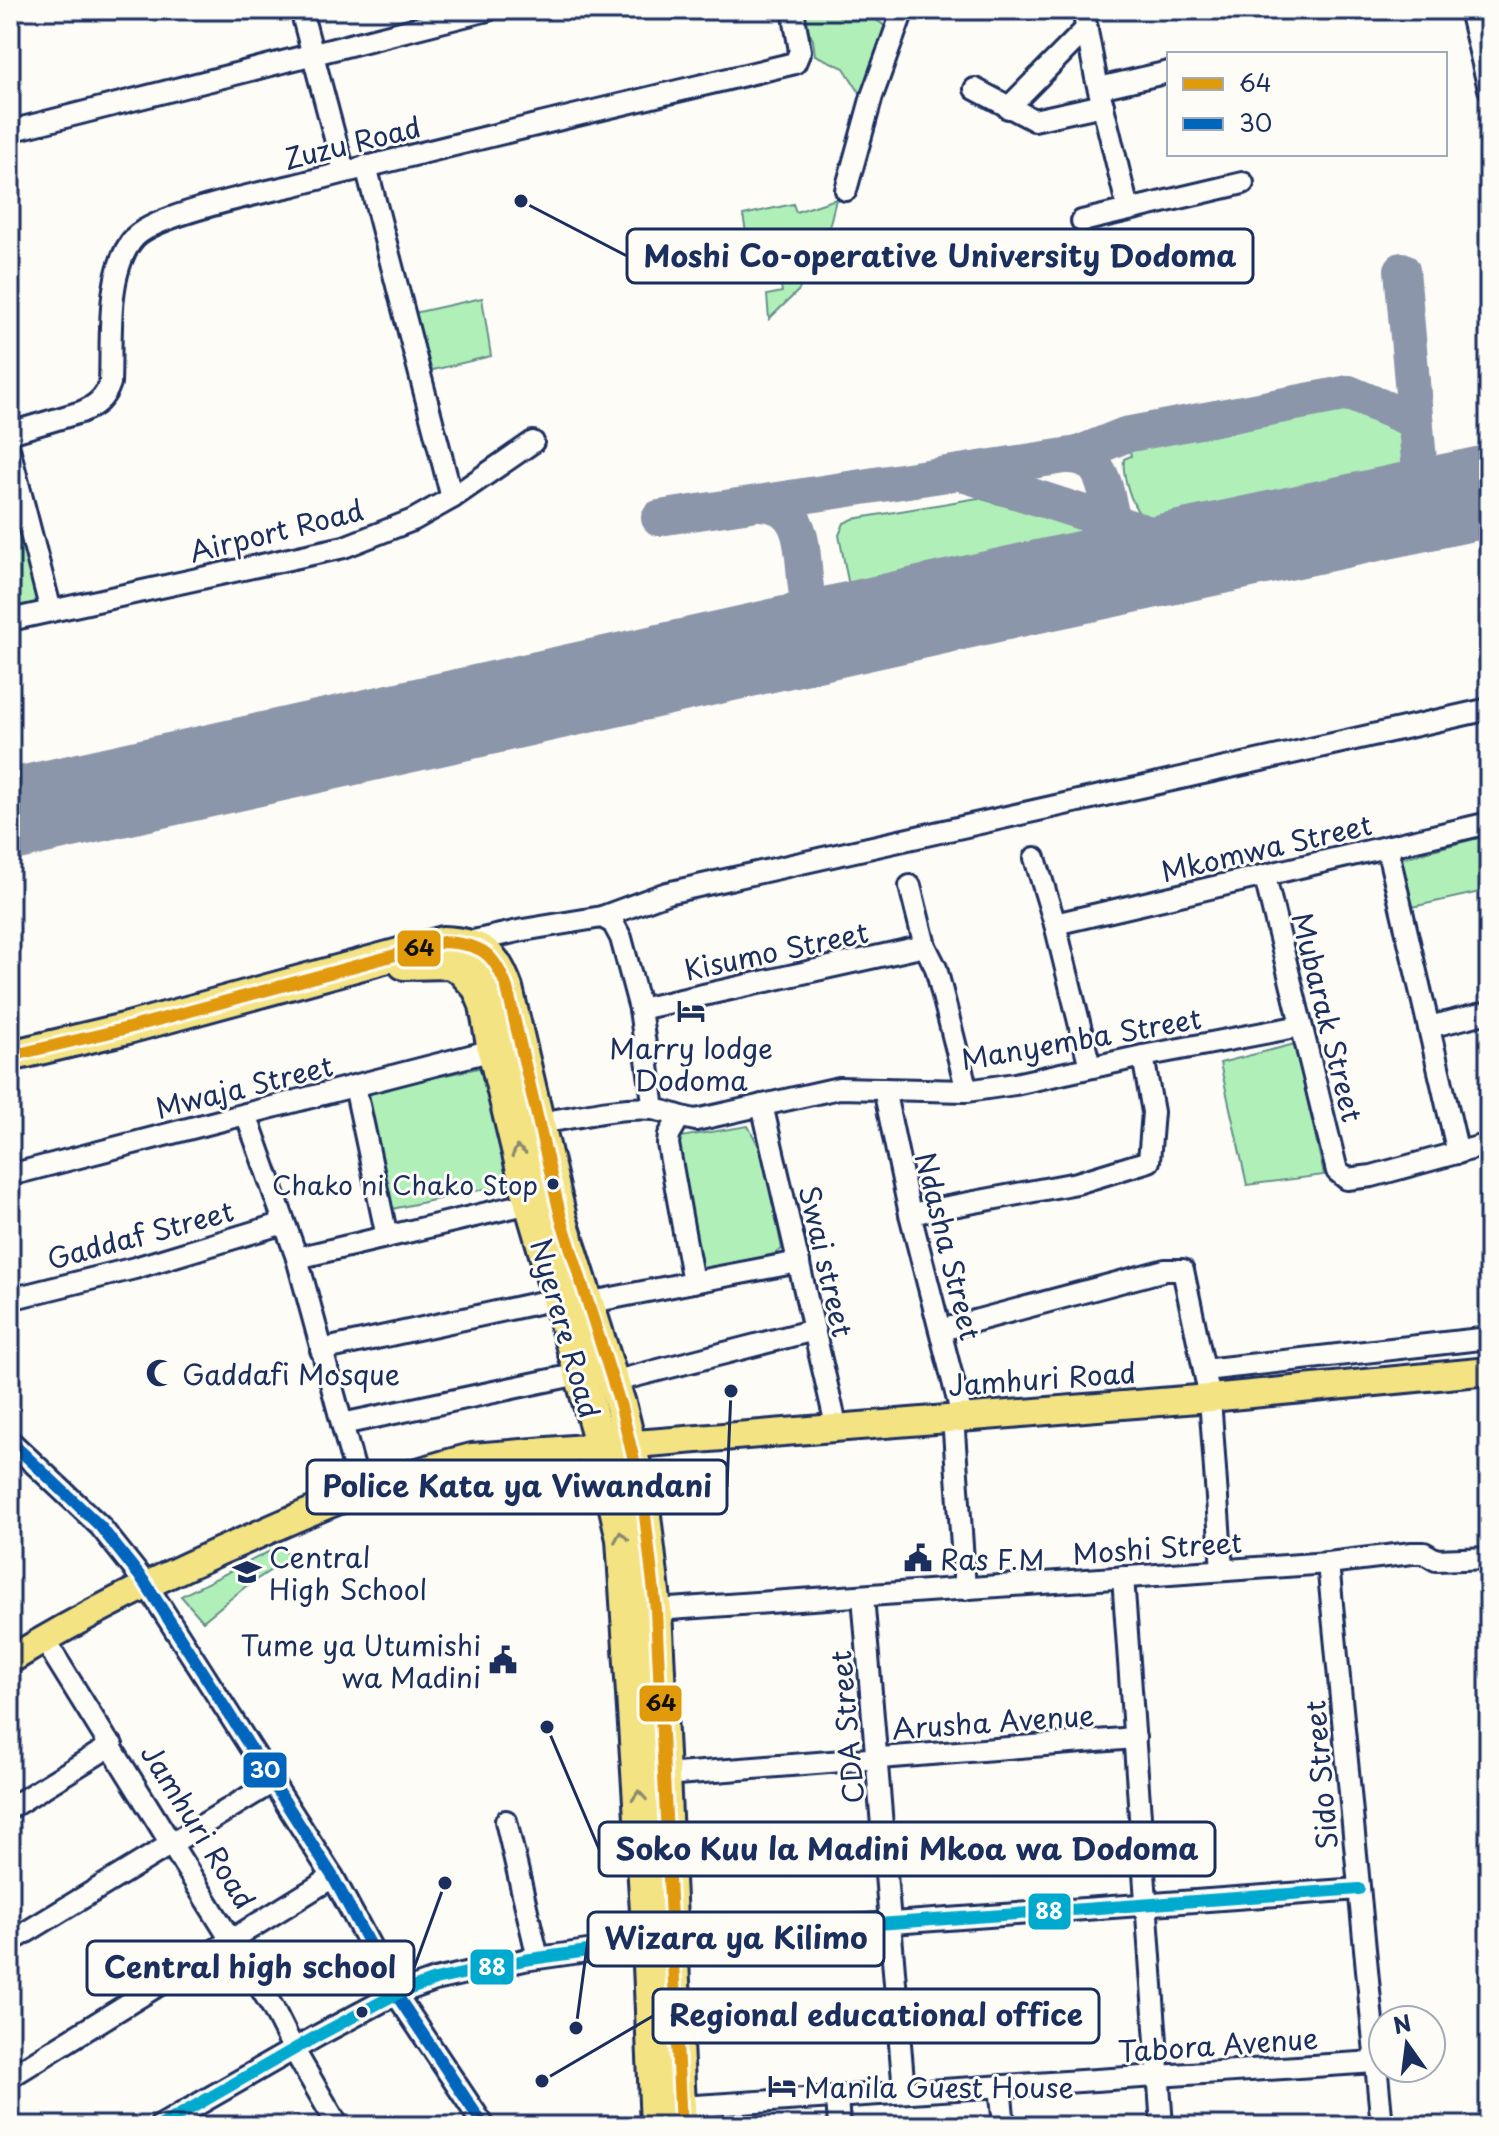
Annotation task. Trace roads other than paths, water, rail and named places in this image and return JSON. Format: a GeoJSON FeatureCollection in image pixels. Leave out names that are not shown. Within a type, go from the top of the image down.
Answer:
{"type":"FeatureCollection","features":[{"type":"Feature","properties":{"kind":"highway"},"geometry":{"type":"LineString","coordinates":[[10,1056],[128,1028],[443,942],[464,943]]}},
{"type":"Feature","properties":{"kind":"highway","name":"Nyerere Road"},"geometry":{"type":"LineString","coordinates":[[464,943],[494,959],[507,988],[561,1218],[631,1444],[643,1498],[656,1610],[664,1775],[656,2126]]}},
{"type":"Feature","properties":{"kind":"highway","name":"Nyerere Road"},"geometry":{"type":"LineString","coordinates":[[382,960],[412,965],[449,963],[460,968],[478,988],[485,1005],[530,1203],[601,1446],[622,1539],[660,1941],[681,2116]]}},
{"type":"Feature","properties":{"kind":"main road","name":"Jamhuri Road"},"geometry":{"type":"LineString","coordinates":[[10,1660],[146,1584],[360,1490],[472,1457],[1210,1398],[1489,1371]]}},
{"type":"Feature","properties":{"kind":"street"},"geometry":{"type":"LineString","coordinates":[[301,10],[344,172]]}},
{"type":"Feature","properties":{"kind":"street"},"geometry":{"type":"LineString","coordinates":[[10,131],[488,10]]}},
{"type":"Feature","properties":{"kind":"street","name":"Zuzu Road"},"geometry":{"type":"LineString","coordinates":[[10,433],[81,412],[92,407],[107,392],[118,266],[134,238],[145,228],[202,208],[366,166],[795,63],[800,51],[793,10]]}},
{"type":"Feature","properties":{"kind":"street"},"geometry":{"type":"LineString","coordinates":[[846,190],[872,96],[903,10]]}},
{"type":"Feature","properties":{"kind":"street"},"geometry":{"type":"LineString","coordinates":[[1470,10],[1488,77]]}},
{"type":"Feature","properties":{"kind":"street"},"geometry":{"type":"LineString","coordinates":[[1085,19],[1128,209]]}},
{"type":"Feature","properties":{"kind":"street"},"geometry":{"type":"LineString","coordinates":[[1008,108],[1085,19]]}},
{"type":"Feature","properties":{"kind":"street"},"geometry":{"type":"LineString","coordinates":[[975,89],[1034,120],[1167,73]]}},
{"type":"Feature","properties":{"kind":"street"},"geometry":{"type":"LineString","coordinates":[[366,166],[452,498]]}},
{"type":"Feature","properties":{"kind":"street"},"geometry":{"type":"LineString","coordinates":[[1082,221],[1243,183]]}},
{"type":"Feature","properties":{"kind":"street","name":"Airport Road"},"geometry":{"type":"LineString","coordinates":[[10,620],[344,547],[413,520],[452,498],[533,442]]}},
{"type":"Feature","properties":{"kind":"street"},"geometry":{"type":"LineString","coordinates":[[10,452],[51,611]]}},
{"type":"Feature","properties":{"kind":"street"},"geometry":{"type":"LineString","coordinates":[[464,943],[602,917],[667,893],[1489,709]]}},
{"type":"Feature","properties":{"kind":"street","name":"Mkomwa Street"},"geometry":{"type":"LineString","coordinates":[[1055,924],[1489,823]]}},
{"type":"Feature","properties":{"kind":"street"},"geometry":{"type":"LineString","coordinates":[[1387,847],[1458,1153],[1489,1144]]}},
{"type":"Feature","properties":{"kind":"street"},"geometry":{"type":"LineString","coordinates":[[1035,858],[1055,924],[1090,1067]]}},
{"type":"Feature","properties":{"kind":"street","name":"Mubarak Street"},"geometry":{"type":"LineString","coordinates":[[1265,877],[1337,1171],[1347,1179],[1372,1176],[1458,1153]]}},
{"type":"Feature","properties":{"kind":"street"},"geometry":{"type":"LineString","coordinates":[[910,886],[925,946],[936,968],[967,1091]]}},
{"type":"Feature","properties":{"kind":"street"},"geometry":{"type":"LineString","coordinates":[[602,917],[613,923],[621,938],[640,1009],[654,1109]]}},
{"type":"Feature","properties":{"kind":"street","name":"Kisumo Street"},"geometry":{"type":"LineString","coordinates":[[640,1009],[925,946]]}},
{"type":"Feature","properties":{"kind":"street"},"geometry":{"type":"LineString","coordinates":[[1429,1027],[1489,1012]]}},
{"type":"Feature","properties":{"kind":"street","name":"Manyemba Street"},"geometry":{"type":"LineString","coordinates":[[539,1123],[654,1109],[696,1120],[839,1088],[967,1091],[1301,1026]]}},
{"type":"Feature","properties":{"kind":"street","name":"Mwaja Street"},"geometry":{"type":"LineString","coordinates":[[10,1175],[493,1050]]}},
{"type":"Feature","properties":{"kind":"street"},"geometry":{"type":"LineString","coordinates":[[910,1214],[1077,1183],[1149,1161],[1153,1112],[1143,1056]]}},
{"type":"Feature","properties":{"kind":"street"},"geometry":{"type":"LineString","coordinates":[[355,1086],[387,1237]]}},
{"type":"Feature","properties":{"kind":"street","name":"Ndasha Street"},"geometry":{"type":"LineString","coordinates":[[884,1089],[910,1214],[941,1330],[958,1417],[965,1589]]}},
{"type":"Feature","properties":{"kind":"street","name":"Swai street"},"geometry":{"type":"LineString","coordinates":[[762,1105],[837,1429]]}},
{"type":"Feature","properties":{"kind":"street"},"geometry":{"type":"LineString","coordinates":[[246,1114],[297,1258],[360,1490]]}},
{"type":"Feature","properties":{"kind":"street"},"geometry":{"type":"LineString","coordinates":[[679,1118],[669,1135],[668,1144],[693,1282]]}},
{"type":"Feature","properties":{"kind":"street"},"geometry":{"type":"LineString","coordinates":[[297,1258],[530,1203]]}},
{"type":"Feature","properties":{"kind":"street","name":"Gaddaf Street"},"geometry":{"type":"LineString","coordinates":[[10,1299],[135,1268],[284,1223]]}},
{"type":"Feature","properties":{"kind":"street"},"geometry":{"type":"LineString","coordinates":[[587,1303],[799,1262]]}},
{"type":"Feature","properties":{"kind":"street"},"geometry":{"type":"LineString","coordinates":[[941,1330],[1165,1270],[1183,1270],[1210,1398],[1222,1570]]}},
{"type":"Feature","properties":{"kind":"street"},"geometry":{"type":"LineString","coordinates":[[321,1350],[556,1299]]}},
{"type":"Feature","properties":{"kind":"street"},"geometry":{"type":"LineString","coordinates":[[612,1382],[814,1330]]}},
{"type":"Feature","properties":{"kind":"street"},"geometry":{"type":"LineString","coordinates":[[1204,1370],[1489,1338]]}},
{"type":"Feature","properties":{"kind":"street"},"geometry":{"type":"LineString","coordinates":[[342,1424],[579,1374]]}},
{"type":"Feature","properties":{"kind":"street"},"geometry":{"type":"LineString","coordinates":[[10,1441],[100,1526],[146,1584],[333,1877],[396,1994],[484,2126]]}},
{"type":"Feature","properties":{"kind":"street","name":"Moshi Street"},"geometry":{"type":"LineString","coordinates":[[656,1610],[1328,1563],[1412,1553],[1424,1553],[1436,1560],[1489,1558]]}},
{"type":"Feature","properties":{"kind":"street","name":"Sido Street"},"geometry":{"type":"LineString","coordinates":[[1328,1563],[1370,2004]]}},
{"type":"Feature","properties":{"kind":"street"},"geometry":{"type":"LineString","coordinates":[[1123,1577],[1162,2126]]}},
{"type":"Feature","properties":{"kind":"street","name":"CDA Street"},"geometry":{"type":"LineString","coordinates":[[863,1596],[904,2092]]}},
{"type":"Feature","properties":{"kind":"street","name":"Jamhuri Road"},"geometry":{"type":"LineString","coordinates":[[44,1639],[273,2008],[338,2126]]}},
{"type":"Feature","properties":{"kind":"street","name":"Arusha Avenue"},"geometry":{"type":"LineString","coordinates":[[664,1775],[1135,1738]]}},
{"type":"Feature","properties":{"kind":"street"},"geometry":{"type":"LineString","coordinates":[[10,1808],[112,1745]]}},
{"type":"Feature","properties":{"kind":"street"},"geometry":{"type":"LineString","coordinates":[[10,1942],[273,1782]]}},
{"type":"Feature","properties":{"kind":"street"},"geometry":{"type":"LineString","coordinates":[[506,1821],[538,1958]]}},
{"type":"Feature","properties":{"kind":"street"},"geometry":{"type":"LineString","coordinates":[[10,2077],[333,1877]]}},
{"type":"Feature","properties":{"kind":"street"},"geometry":{"type":"LineString","coordinates":[[160,2126],[396,1994],[435,1980],[538,1958],[660,1941],[1359,1889]]}},
{"type":"Feature","properties":{"kind":"street","name":"Tabora Avenue"},"geometry":{"type":"LineString","coordinates":[[681,2116],[837,2097],[1367,2063]]}},
{"type":"Feature","properties":{"kind":"street","name":"Sido Street"},"geometry":{"type":"LineString","coordinates":[[1377,2084],[1382,2126]]}},
{"type":"Feature","properties":{"kind":"street"},"geometry":{"type":"LineString","coordinates":[[1000,2086],[1004,2126]]}},
{"type":"Feature","properties":{"kind":"street"},"geometry":{"type":"LineString","coordinates":[[837,2097],[839,2126]]}},
{"type":"Feature","properties":{"kind":"place","name":"Moshi Co-operative University Dodoma"},"geometry":{"type":"Point","coordinates":[521,201]}},
{"type":"Feature","properties":{"kind":"place","name":"Marry lodge Dodoma"},"geometry":{"type":"Point","coordinates":[691,1011]}},
{"type":"Feature","properties":{"kind":"place","name":"Chako ni Chako Stop"},"geometry":{"type":"Point","coordinates":[553,1184]}},
{"type":"Feature","properties":{"kind":"place","name":"Gaddafi Mosque"},"geometry":{"type":"Point","coordinates":[160,1373]}},
{"type":"Feature","properties":{"kind":"place","name":"Police Kata ya Viwandani"},"geometry":{"type":"Point","coordinates":[731,1391]}},
{"type":"Feature","properties":{"kind":"place","name":"Ras F.M"},"geometry":{"type":"Point","coordinates":[918,1558]}},
{"type":"Feature","properties":{"kind":"place","name":"Central High School"},"geometry":{"type":"Point","coordinates":[247,1572]}},
{"type":"Feature","properties":{"kind":"place","name":"Tume ya Utumishi wa Madini"},"geometry":{"type":"Point","coordinates":[503,1660]}},
{"type":"Feature","properties":{"kind":"place","name":"Soko Kuu la Madini Mkoa wa Dodoma"},"geometry":{"type":"Point","coordinates":[547,1727]}},
{"type":"Feature","properties":{"kind":"place","name":"Central high school"},"geometry":{"type":"Point","coordinates":[445,1883]}},
{"type":"Feature","properties":{"kind":"place","name":"Wizara ya Kilimo"},"geometry":{"type":"Point","coordinates":[576,2028]}},
{"type":"Feature","properties":{"kind":"place","name":"Regional educational office"},"geometry":{"type":"Point","coordinates":[542,2081]}},
{"type":"Feature","properties":{"kind":"place","name":"Manila Guest House"},"geometry":{"type":"Point","coordinates":[782,2086]}}]}
